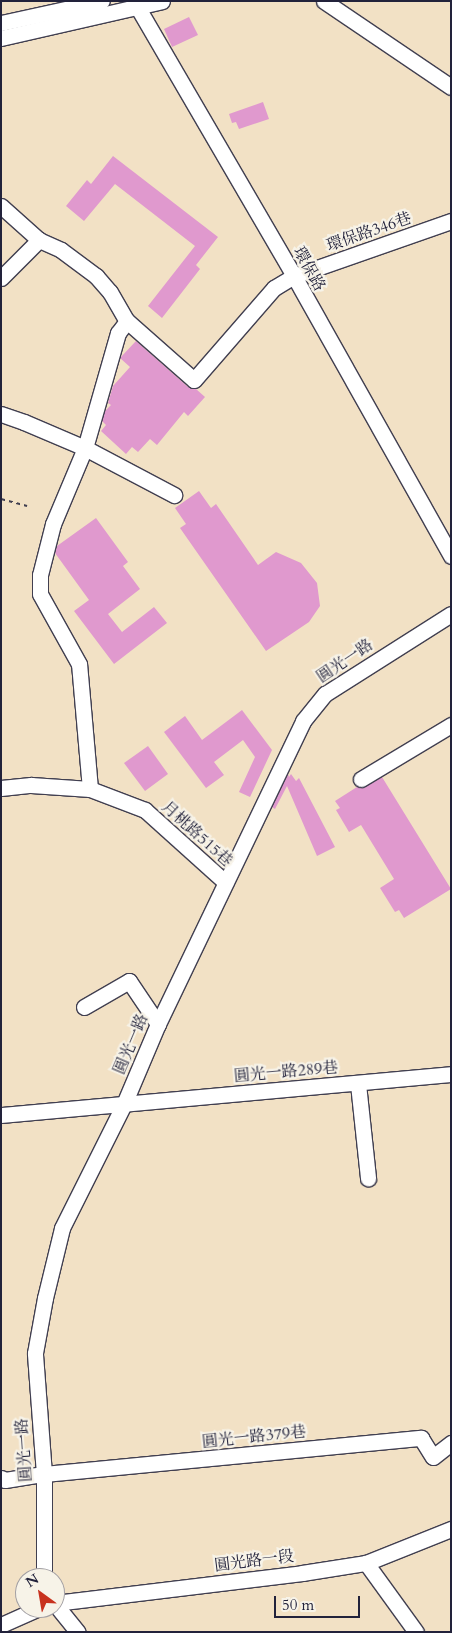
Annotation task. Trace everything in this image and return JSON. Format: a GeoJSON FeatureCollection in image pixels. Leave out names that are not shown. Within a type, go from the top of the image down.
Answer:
{"type":"FeatureCollection","features":[{"type":"Feature","properties":{"kind":"street"},"geometry":{"type":"LineString","coordinates":[[1,23],[102,1]]}},
{"type":"Feature","properties":{"kind":"street"},"geometry":{"type":"LineString","coordinates":[[1,38],[137,4],[162,1]]}},
{"type":"Feature","properties":{"kind":"street"},"geometry":{"type":"LineString","coordinates":[[324,1],[451,87]]}},
{"type":"Feature","properties":{"kind":"street","name":"環保路"},"geometry":{"type":"LineString","coordinates":[[137,4],[294,276],[451,556]]}},
{"type":"Feature","properties":{"kind":"street"},"geometry":{"type":"LineString","coordinates":[[1,206],[39,240],[61,250],[96,276],[110,292],[127,321],[118,333],[85,448],[53,524],[40,575],[40,594],[80,664],[90,789]]}},
{"type":"Feature","properties":{"kind":"street","name":"環保路346巷"},"geometry":{"type":"LineString","coordinates":[[127,321],[194,380],[274,288],[294,276],[451,221]]}},
{"type":"Feature","properties":{"kind":"street"},"geometry":{"type":"LineString","coordinates":[[1,278],[39,240]]}},
{"type":"Feature","properties":{"kind":"street"},"geometry":{"type":"LineString","coordinates":[[1,414],[85,448],[174,494]]}},
{"type":"Feature","properties":{"kind":"street","name":"圓光一路"},"geometry":{"type":"LineString","coordinates":[[44,1568],[44,1474],[35,1353],[45,1298],[62,1228],[124,1104],[158,1024],[302,721],[325,694],[451,614]]}},
{"type":"Feature","properties":{"kind":"street"},"geometry":{"type":"LineString","coordinates":[[361,779],[451,725]]}},
{"type":"Feature","properties":{"kind":"street","name":"月桃路515巷"},"geometry":{"type":"LineString","coordinates":[[1,788],[31,785],[90,789],[144,810],[225,882]]}},
{"type":"Feature","properties":{"kind":"street"},"geometry":{"type":"LineString","coordinates":[[84,1007],[129,981],[158,1024]]}},
{"type":"Feature","properties":{"kind":"street","name":"圓光一路289巷"},"geometry":{"type":"LineString","coordinates":[[1,1115],[358,1084],[451,1074]]}},
{"type":"Feature","properties":{"kind":"street"},"geometry":{"type":"LineString","coordinates":[[358,1084],[368,1178]]}},
{"type":"Feature","properties":{"kind":"street","name":"圓光一路379巷"},"geometry":{"type":"LineString","coordinates":[[44,1474],[421,1438],[433,1457],[451,1443]]}},
{"type":"Feature","properties":{"kind":"street"},"geometry":{"type":"LineString","coordinates":[[1,1478],[5,1480],[44,1474]]}},
{"type":"Feature","properties":{"kind":"street","name":"圓光路一段"},"geometry":{"type":"LineString","coordinates":[[65,1602],[302,1573],[366,1563],[451,1529]]}},
{"type":"Feature","properties":{"kind":"street"},"geometry":{"type":"LineString","coordinates":[[366,1563],[416,1632]]}},
{"type":"Feature","properties":{"kind":"street"},"geometry":{"type":"LineString","coordinates":[[65,1616],[78,1632]]}},
{"type":"Feature","properties":{"kind":"street"},"geometry":{"type":"LineString","coordinates":[[1,1625],[17,1618]]}},
{"type":"Feature","properties":{"kind":"path"},"geometry":{"type":"LineString","coordinates":[[1,498],[28,506]]}},
{"type":"Feature","properties":{"kind":"building"},"geometry":{"type":"Polygon","coordinates":[[[189,17],[198,35],[172,47],[164,29],[189,17]]]}},
{"type":"Feature","properties":{"kind":"building"},"geometry":{"type":"Polygon","coordinates":[[[263,102],[269,119],[239,129],[236,122],[232,123],[229,114],[263,102]]]}},
{"type":"Feature","properties":{"kind":"building"},"geometry":{"type":"Polygon","coordinates":[[[113,156],[218,237],[196,265],[200,269],[162,318],[148,306],[195,246],[115,184],[84,221],[66,206],[87,180],[91,184],[113,156]]]}},
{"type":"Feature","properties":{"kind":"building"},"geometry":{"type":"Polygon","coordinates":[[[136,341],[188,387],[196,389],[205,397],[188,416],[184,412],[157,445],[150,439],[138,452],[132,447],[126,454],[101,431],[106,425],[102,421],[105,411],[111,405],[108,403],[113,386],[130,367],[120,358],[136,341]]]}},
{"type":"Feature","properties":{"kind":"building"},"geometry":{"type":"Polygon","coordinates":[[[199,491],[211,508],[216,504],[258,565],[276,552],[301,563],[317,583],[320,606],[309,622],[266,651],[180,528],[186,524],[175,508],[199,491]]]}},
{"type":"Feature","properties":{"kind":"building"},"geometry":{"type":"Polygon","coordinates":[[[96,518],[128,562],[123,566],[140,589],[108,614],[122,632],[154,607],[167,623],[114,664],[74,611],[89,600],[55,553],[57,546],[96,518]]]}},
{"type":"Feature","properties":{"kind":"building"},"geometry":{"type":"Polygon","coordinates":[[[242,710],[272,750],[250,797],[239,792],[255,757],[243,740],[214,762],[224,775],[206,788],[164,732],[185,716],[202,740],[242,710]]]}},
{"type":"Feature","properties":{"kind":"building"},"geometry":{"type":"Polygon","coordinates":[[[148,746],[168,774],[145,791],[124,763],[148,746]]]}},
{"type":"Feature","properties":{"kind":"building"},"geometry":{"type":"Polygon","coordinates":[[[288,774],[289,777],[291,774],[296,781],[299,778],[335,847],[317,856],[287,786],[275,809],[272,807],[288,774]]]}},
{"type":"Feature","properties":{"kind":"building"},"geometry":{"type":"Polygon","coordinates":[[[382,777],[451,889],[404,918],[399,910],[395,912],[380,888],[394,879],[361,825],[349,832],[336,810],[340,808],[335,801],[357,787],[365,787],[382,777]]]}}]}
